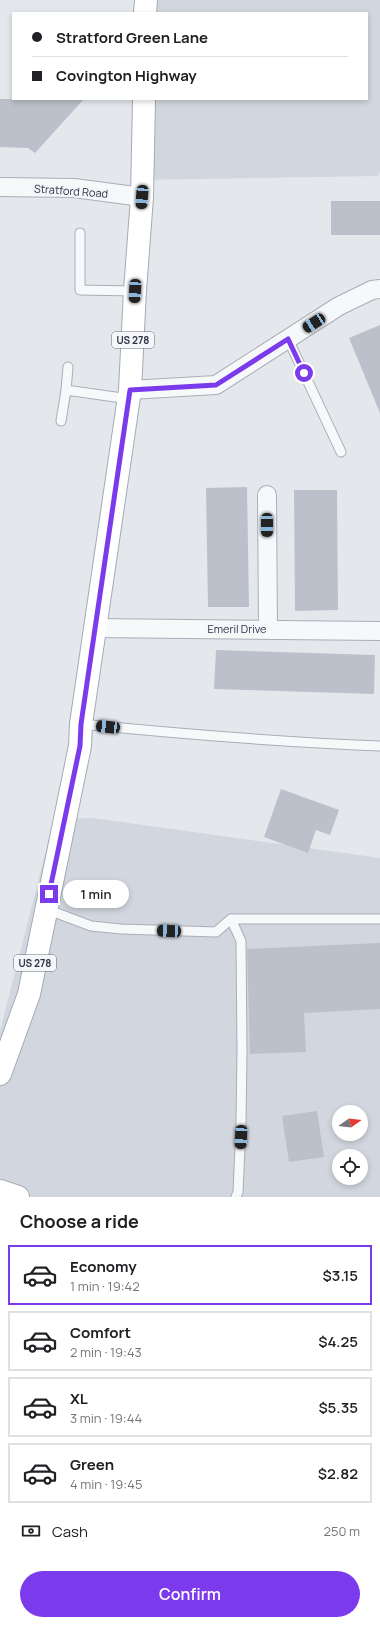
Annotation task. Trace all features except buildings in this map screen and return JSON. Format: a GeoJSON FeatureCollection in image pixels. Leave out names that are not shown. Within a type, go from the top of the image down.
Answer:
{"type":"FeatureCollection","features":[{"type":"Feature","properties":{"kind":"main road"},"geometry":{"type":"LineString","coordinates":[[145,12],[146,0]]}},
{"type":"Feature","properties":{"kind":"main road","name":"US 278"},"geometry":{"type":"LineString","coordinates":[[0,1074],[29,994],[80,746],[81,724],[129,394],[142,197],[144,100]]}},
{"type":"Feature","properties":{"kind":"main road"},"geometry":{"type":"LineString","coordinates":[[0,1191],[18,1197]]}},
{"type":"Feature","properties":{"kind":"street","name":"Stratford Road"},"geometry":{"type":"LineString","coordinates":[[0,187],[74,188],[142,197]]}},
{"type":"Feature","properties":{"kind":"street"},"geometry":{"type":"LineString","coordinates":[[129,394],[216,385],[339,306],[372,290],[380,289]]}},
{"type":"Feature","properties":{"kind":"street"},"geometry":{"type":"LineString","coordinates":[[267,495],[268,629]]}},
{"type":"Feature","properties":{"kind":"street","name":"Emeril Drive"},"geometry":{"type":"LineString","coordinates":[[95,628],[380,631]]}},
{"type":"Feature","properties":{"kind":"lane"},"geometry":{"type":"LineString","coordinates":[[80,233],[80,290],[135,291]]}},
{"type":"Feature","properties":{"kind":"lane"},"geometry":{"type":"LineString","coordinates":[[288,339],[341,452]]}},
{"type":"Feature","properties":{"kind":"lane"},"geometry":{"type":"LineString","coordinates":[[61,421],[68,367]]}},
{"type":"Feature","properties":{"kind":"lane"},"geometry":{"type":"LineString","coordinates":[[66,390],[129,394]]}},
{"type":"Feature","properties":{"kind":"lane"},"geometry":{"type":"LineString","coordinates":[[81,724],[178,734],[380,746]]}},
{"type":"Feature","properties":{"kind":"lane"},"geometry":{"type":"LineString","coordinates":[[46,910],[91,926],[121,929],[216,932],[231,919],[380,919]]}},
{"type":"Feature","properties":{"kind":"lane"},"geometry":{"type":"LineString","coordinates":[[231,919],[241,942],[241,1124],[238,1192],[236,1197]]}},
{"type":"Feature","properties":{"kind":"shaded area"},"geometry":{"type":"Polygon","coordinates":[[[141,0],[380,0],[380,172],[378,176],[138,180],[139,100],[368,100],[368,12],[141,12],[141,0]]]}},
{"type":"Feature","properties":{"kind":"shaded area"},"geometry":{"type":"Polygon","coordinates":[[[93,818],[380,858],[380,1197],[0,1197],[0,1031],[54,819],[93,818]]]}},
{"type":"Feature","properties":{"kind":"route"},"geometry":{"type":"LineString","coordinates":[[49,894],[80,746],[81,724],[130,390],[216,385],[288,339],[304,373]]}}]}
